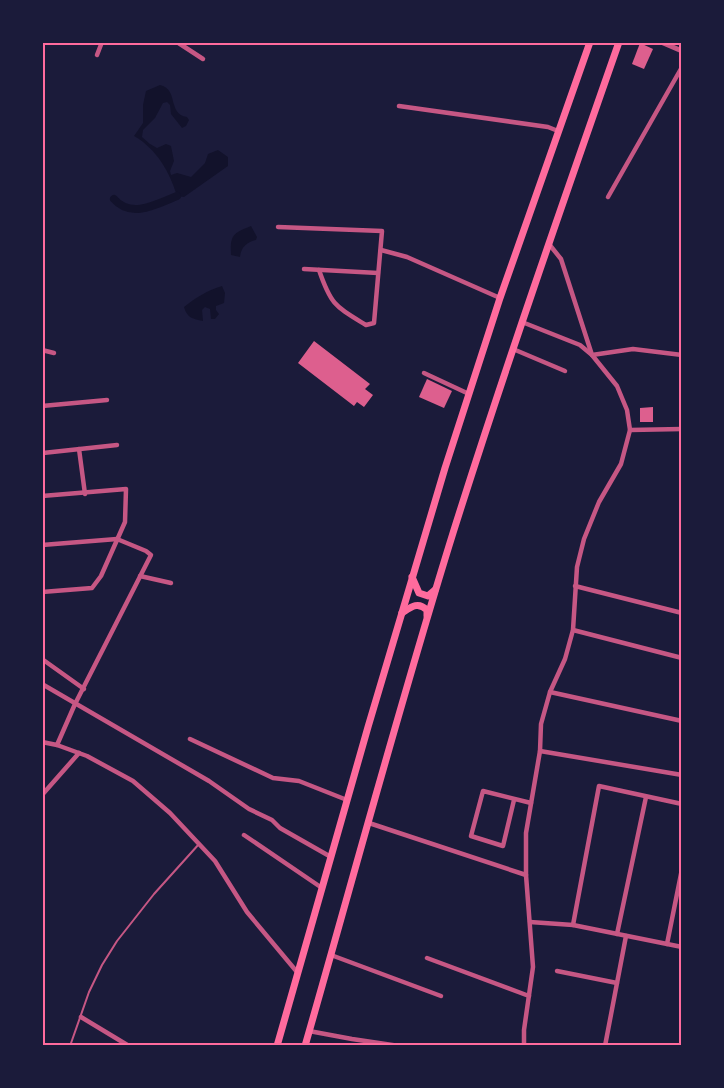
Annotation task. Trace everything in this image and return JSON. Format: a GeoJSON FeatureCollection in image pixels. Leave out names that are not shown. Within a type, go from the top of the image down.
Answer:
{"type":"FeatureCollection","features":[{"type":"Feature","properties":{"kind":"highway"},"geometry":{"type":"LineString","coordinates":[[277,1046],[412,577],[469,394],[500,298],[590,42]]}},
{"type":"Feature","properties":{"kind":"highway"},"geometry":{"type":"LineString","coordinates":[[305,1046],[388,751],[438,586],[513,349],[619,42]]}},
{"type":"Feature","properties":{"kind":"highway"},"geometry":{"type":"LineString","coordinates":[[412,577],[419,592],[424,595],[433,594],[438,586]]}},
{"type":"Feature","properties":{"kind":"highway"},"geometry":{"type":"LineString","coordinates":[[402,613],[420,604],[427,610],[428,621]]}},
{"type":"Feature","properties":{"kind":"street"},"geometry":{"type":"LineString","coordinates":[[97,55],[102,42]]}},
{"type":"Feature","properties":{"kind":"street"},"geometry":{"type":"LineString","coordinates":[[177,42],[203,60]]}},
{"type":"Feature","properties":{"kind":"street"},"geometry":{"type":"LineString","coordinates":[[661,42],[682,51]]}},
{"type":"Feature","properties":{"kind":"street"},"geometry":{"type":"LineString","coordinates":[[608,197],[682,68]]}},
{"type":"Feature","properties":{"kind":"street"},"geometry":{"type":"LineString","coordinates":[[399,106],[558,130]]}},
{"type":"Feature","properties":{"kind":"street"},"geometry":{"type":"LineString","coordinates":[[278,227],[382,231],[375,320],[371,326],[352,317],[333,303],[320,270]]}},
{"type":"Feature","properties":{"kind":"street"},"geometry":{"type":"LineString","coordinates":[[549,244],[561,259],[592,355]]}},
{"type":"Feature","properties":{"kind":"street"},"geometry":{"type":"LineString","coordinates":[[381,250],[407,257],[500,298]]}},
{"type":"Feature","properties":{"kind":"street"},"geometry":{"type":"LineString","coordinates":[[304,269],[378,273]]}},
{"type":"Feature","properties":{"kind":"street"},"geometry":{"type":"LineString","coordinates":[[522,322],[580,345],[592,355],[617,386],[627,410],[630,430],[621,464],[599,502],[584,539],[577,567],[573,630],[565,659],[550,692],[542,724],[540,751],[526,832],[525,875],[533,966],[524,1029],[524,1046]]}},
{"type":"Feature","properties":{"kind":"street"},"geometry":{"type":"LineString","coordinates":[[513,349],[564,371]]}},
{"type":"Feature","properties":{"kind":"street"},"geometry":{"type":"LineString","coordinates":[[592,355],[633,349],[682,355]]}},
{"type":"Feature","properties":{"kind":"street"},"geometry":{"type":"LineString","coordinates":[[42,350],[54,353]]}},
{"type":"Feature","properties":{"kind":"street"},"geometry":{"type":"LineString","coordinates":[[424,373],[469,394]]}},
{"type":"Feature","properties":{"kind":"street"},"geometry":{"type":"LineString","coordinates":[[42,406],[107,400]]}},
{"type":"Feature","properties":{"kind":"street"},"geometry":{"type":"LineString","coordinates":[[630,430],[682,429]]}},
{"type":"Feature","properties":{"kind":"street"},"geometry":{"type":"LineString","coordinates":[[42,446],[43,453],[117,445]]}},
{"type":"Feature","properties":{"kind":"street"},"geometry":{"type":"LineString","coordinates":[[79,449],[85,494]]}},
{"type":"Feature","properties":{"kind":"street"},"geometry":{"type":"LineString","coordinates":[[42,496],[126,489],[125,522],[101,576],[92,588],[42,592]]}},
{"type":"Feature","properties":{"kind":"street"},"geometry":{"type":"LineString","coordinates":[[42,545],[117,539],[151,555],[75,704],[57,745]]}},
{"type":"Feature","properties":{"kind":"street"},"geometry":{"type":"LineString","coordinates":[[140,576],[171,583]]}},
{"type":"Feature","properties":{"kind":"street"},"geometry":{"type":"LineString","coordinates":[[575,586],[682,613]]}},
{"type":"Feature","properties":{"kind":"street"},"geometry":{"type":"LineString","coordinates":[[573,630],[682,658]]}},
{"type":"Feature","properties":{"kind":"street"},"geometry":{"type":"LineString","coordinates":[[42,659],[84,689]]}},
{"type":"Feature","properties":{"kind":"street"},"geometry":{"type":"LineString","coordinates":[[42,684],[209,780],[249,809],[272,820],[280,828],[331,857]]}},
{"type":"Feature","properties":{"kind":"street"},"geometry":{"type":"LineString","coordinates":[[550,692],[682,721]]}},
{"type":"Feature","properties":{"kind":"street"},"geometry":{"type":"LineString","coordinates":[[190,739],[273,778],[299,781],[347,800]]}},
{"type":"Feature","properties":{"kind":"street"},"geometry":{"type":"LineString","coordinates":[[42,742],[79,753],[133,781],[170,813],[214,861],[247,912],[297,972]]}},
{"type":"Feature","properties":{"kind":"street"},"geometry":{"type":"LineString","coordinates":[[540,751],[682,775]]}},
{"type":"Feature","properties":{"kind":"street"},"geometry":{"type":"LineString","coordinates":[[42,795],[79,753]]}},
{"type":"Feature","properties":{"kind":"street"},"geometry":{"type":"LineString","coordinates":[[573,925],[599,786],[682,804]]}},
{"type":"Feature","properties":{"kind":"street"},"geometry":{"type":"LineString","coordinates":[[514,800],[502,846],[471,836],[483,791],[531,803]]}},
{"type":"Feature","properties":{"kind":"street"},"geometry":{"type":"LineString","coordinates":[[617,934],[646,797]]}},
{"type":"Feature","properties":{"kind":"street"},"geometry":{"type":"LineString","coordinates":[[369,823],[525,875]]}},
{"type":"Feature","properties":{"kind":"street"},"geometry":{"type":"LineString","coordinates":[[244,835],[322,888]]}},
{"type":"Feature","properties":{"kind":"street"},"geometry":{"type":"LineString","coordinates":[[667,944],[682,869]]}},
{"type":"Feature","properties":{"kind":"street"},"geometry":{"type":"LineString","coordinates":[[530,922],[573,925],[682,947]]}},
{"type":"Feature","properties":{"kind":"street"},"geometry":{"type":"LineString","coordinates":[[605,1046],[626,936]]}},
{"type":"Feature","properties":{"kind":"street"},"geometry":{"type":"LineString","coordinates":[[331,955],[441,996]]}},
{"type":"Feature","properties":{"kind":"street"},"geometry":{"type":"LineString","coordinates":[[427,958],[529,996]]}},
{"type":"Feature","properties":{"kind":"street"},"geometry":{"type":"LineString","coordinates":[[557,971],[617,983]]}},
{"type":"Feature","properties":{"kind":"street"},"geometry":{"type":"LineString","coordinates":[[81,1017],[129,1046]]}},
{"type":"Feature","properties":{"kind":"street"},"geometry":{"type":"LineString","coordinates":[[309,1030],[352,1040],[399,1046]]}},
{"type":"Feature","properties":{"kind":"lane"},"geometry":{"type":"LineString","coordinates":[[70,1046],[89,992],[102,964],[117,941],[162,885],[199,844]]}},
{"type":"Feature","properties":{"kind":"shaded area"},"geometry":{"type":"Polygon","coordinates":[[[160,85],[169,91],[177,111],[189,120],[182,128],[171,114],[170,105],[167,102],[163,103],[155,118],[143,130],[142,137],[157,148],[166,144],[171,146],[174,161],[170,171],[171,175],[177,173],[191,177],[205,163],[208,154],[218,150],[228,157],[228,166],[184,197],[177,196],[171,179],[156,155],[134,136],[143,123],[146,91],[160,85]]]}},
{"type":"Feature","properties":{"kind":"shaded area"},"geometry":{"type":"Polygon","coordinates":[[[251,226],[257,237],[256,240],[245,246],[240,257],[231,255],[231,243],[234,236],[251,226]]]}},
{"type":"Feature","properties":{"kind":"shaded area"},"geometry":{"type":"Polygon","coordinates":[[[222,286],[225,293],[224,303],[216,306],[219,314],[215,319],[211,319],[210,309],[205,307],[202,310],[203,321],[193,319],[187,314],[184,307],[197,297],[222,286]]]}},
{"type":"Feature","properties":{"kind":"building"},"geometry":{"type":"Polygon","coordinates":[[[640,43],[653,49],[644,69],[632,64],[640,43]]]}},
{"type":"Feature","properties":{"kind":"building"},"geometry":{"type":"Polygon","coordinates":[[[314,341],[370,384],[365,389],[373,395],[364,407],[357,402],[354,406],[298,363],[314,341]]]}},
{"type":"Feature","properties":{"kind":"building"},"geometry":{"type":"Polygon","coordinates":[[[427,379],[452,391],[444,408],[419,397],[427,379]]]}},
{"type":"Feature","properties":{"kind":"building"},"geometry":{"type":"Polygon","coordinates":[[[653,407],[653,422],[640,422],[640,408],[653,407]]]}},
{"type":"Feature","properties":{"kind":"waterway"},"geometry":{"type":"LineString","coordinates":[[114,199],[121,205],[136,209],[153,206],[177,196]]}}]}
